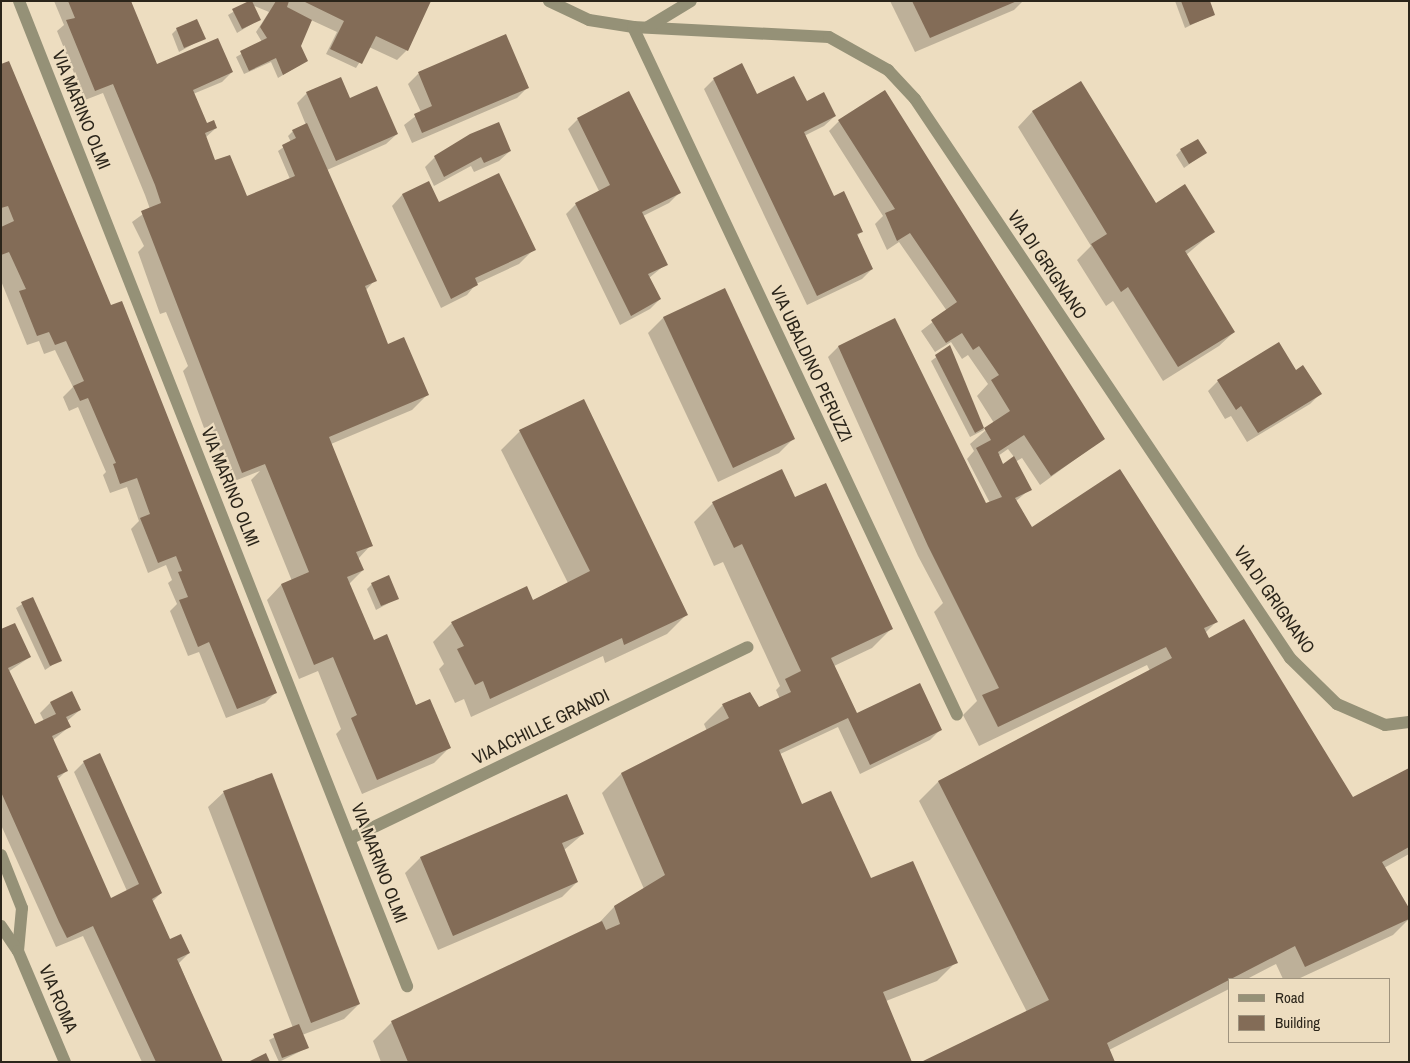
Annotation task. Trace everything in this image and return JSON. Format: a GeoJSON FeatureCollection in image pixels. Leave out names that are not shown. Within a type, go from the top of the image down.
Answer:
{"type":"FeatureCollection","features":[{"type":"Feature","properties":{"kind":"street","name":"VIA MARINO OLMI"},"geometry":{"type":"LineString","coordinates":[[19,1],[351,838],[407,986]]}},
{"type":"Feature","properties":{"kind":"street","name":"VIA DI GRIGNANO"},"geometry":{"type":"LineString","coordinates":[[549,1],[589,20],[633,27],[829,37],[888,70],[915,99],[1290,658],[1337,704],[1385,725],[1409,722]]}},
{"type":"Feature","properties":{"kind":"street"},"geometry":{"type":"LineString","coordinates":[[648,27],[692,1]]}},
{"type":"Feature","properties":{"kind":"street","name":"VIA UBALDINO PERUZZI"},"geometry":{"type":"LineString","coordinates":[[633,27],[957,715]]}},
{"type":"Feature","properties":{"kind":"street","name":"VIA ACHILLE GRANDI"},"geometry":{"type":"LineString","coordinates":[[351,838],[747,646]]}},
{"type":"Feature","properties":{"kind":"street","name":"VIA ROMA"},"geometry":{"type":"LineString","coordinates":[[1,855],[22,908],[18,951]]}},
{"type":"Feature","properties":{"kind":"street","name":"VIA ROMA"},"geometry":{"type":"LineString","coordinates":[[1,926],[18,951],[65,1062]]}},
{"type":"Feature","properties":{"kind":"building"},"geometry":{"type":"Polygon","coordinates":[[[68,1],[131,1],[157,64],[218,38],[233,72],[193,90],[207,123],[214,120],[217,128],[205,133],[215,160],[230,155],[247,196],[295,176],[282,145],[296,138],[292,130],[307,123],[377,281],[365,286],[388,344],[404,337],[429,395],[329,437],[373,546],[356,552],[364,570],[347,577],[374,640],[387,634],[416,705],[430,699],[451,748],[377,780],[351,718],[357,715],[333,657],[314,665],[281,584],[309,572],[265,464],[242,473],[141,211],[161,203],[155,185],[113,84],[95,91],[66,20],[75,18],[68,1]]]}},
{"type":"Feature","properties":{"kind":"building"},"geometry":{"type":"Polygon","coordinates":[[[252,1],[261,20],[242,29],[232,9],[252,1]]]}},
{"type":"Feature","properties":{"kind":"building"},"geometry":{"type":"Polygon","coordinates":[[[276,1],[289,1],[287,7],[312,20],[301,46],[308,61],[283,75],[276,58],[249,71],[240,51],[267,38],[260,27],[276,1]]]}},
{"type":"Feature","properties":{"kind":"building"},"geometry":{"type":"Polygon","coordinates":[[[303,1],[431,1],[408,51],[376,36],[362,64],[330,49],[344,21],[303,1]]]}},
{"type":"Feature","properties":{"kind":"building"},"geometry":{"type":"Polygon","coordinates":[[[912,1],[1017,1],[930,38],[912,1]]]}},
{"type":"Feature","properties":{"kind":"building"},"geometry":{"type":"Polygon","coordinates":[[[1181,1],[1210,1],[1215,15],[1190,25],[1181,1]]]}},
{"type":"Feature","properties":{"kind":"building"},"geometry":{"type":"Polygon","coordinates":[[[197,19],[206,39],[184,48],[176,28],[197,19]]]}},
{"type":"Feature","properties":{"kind":"building"},"geometry":{"type":"Polygon","coordinates":[[[506,34],[529,88],[422,133],[414,114],[432,106],[418,72],[506,34]]]}},
{"type":"Feature","properties":{"kind":"building"},"geometry":{"type":"Polygon","coordinates":[[[9,61],[111,305],[122,301],[277,693],[237,709],[209,642],[198,647],[179,600],[188,597],[178,572],[182,571],[176,556],[158,563],[140,518],[150,514],[137,478],[120,484],[113,464],[116,463],[88,398],[80,401],[73,386],[84,381],[66,341],[55,345],[49,332],[37,336],[19,291],[26,289],[9,252],[1,255],[1,227],[14,221],[8,206],[1,208],[1,64],[9,61]]]}},
{"type":"Feature","properties":{"kind":"building"},"geometry":{"type":"Polygon","coordinates":[[[742,63],[757,94],[794,76],[807,101],[824,92],[836,116],[804,132],[834,196],[844,191],[863,232],[857,234],[873,269],[817,296],[713,78],[742,63]]]}},
{"type":"Feature","properties":{"kind":"building"},"geometry":{"type":"Polygon","coordinates":[[[341,77],[350,98],[377,86],[398,134],[336,161],[306,92],[341,77]]]}},
{"type":"Feature","properties":{"kind":"building"},"geometry":{"type":"Polygon","coordinates":[[[1081,81],[1156,203],[1185,184],[1215,232],[1185,251],[1235,332],[1178,367],[1128,287],[1121,292],[1091,244],[1107,234],[1032,111],[1081,81]]]}},
{"type":"Feature","properties":{"kind":"building"},"geometry":{"type":"Polygon","coordinates":[[[885,90],[1105,439],[1051,476],[1024,435],[998,452],[1003,464],[1014,456],[1032,490],[1015,498],[1032,527],[1120,469],[1218,622],[1204,628],[1209,638],[1244,619],[1353,797],[1409,768],[1409,847],[1382,862],[1409,908],[1409,919],[1305,967],[1295,946],[1233,978],[1228,978],[1228,981],[1107,1043],[1115,1062],[921,1062],[1049,1000],[938,781],[1172,658],[1166,647],[998,727],[982,695],[999,688],[928,546],[838,346],[895,318],[986,503],[1002,497],[976,448],[991,440],[984,428],[1010,411],[991,380],[999,375],[979,346],[973,350],[962,333],[946,343],[931,320],[957,302],[910,233],[897,241],[885,213],[895,209],[838,120],[885,90]]]}},
{"type":"Feature","properties":{"kind":"building"},"geometry":{"type":"Polygon","coordinates":[[[629,91],[681,193],[642,212],[668,265],[648,274],[661,299],[631,316],[575,203],[610,185],[577,118],[629,91]]]}},
{"type":"Feature","properties":{"kind":"building"},"geometry":{"type":"Polygon","coordinates":[[[499,122],[511,151],[484,163],[481,157],[444,177],[434,156],[470,134],[499,122]]]}},
{"type":"Feature","properties":{"kind":"building"},"geometry":{"type":"Polygon","coordinates":[[[1198,139],[1207,153],[1189,164],[1180,149],[1198,139]]]}},
{"type":"Feature","properties":{"kind":"building"},"geometry":{"type":"Polygon","coordinates":[[[499,173],[536,250],[475,278],[478,285],[451,299],[402,194],[429,181],[439,202],[499,173]]]}},
{"type":"Feature","properties":{"kind":"building"},"geometry":{"type":"Polygon","coordinates":[[[725,288],[795,439],[733,468],[663,317],[725,288]]]}},
{"type":"Feature","properties":{"kind":"building"},"geometry":{"type":"Polygon","coordinates":[[[1279,342],[1296,370],[1303,365],[1322,394],[1258,433],[1241,406],[1236,410],[1217,380],[1279,342]]]}},
{"type":"Feature","properties":{"kind":"building"},"geometry":{"type":"Polygon","coordinates":[[[950,345],[984,428],[975,433],[935,355],[950,345]]]}},
{"type":"Feature","properties":{"kind":"building"},"geometry":{"type":"Polygon","coordinates":[[[584,399],[688,615],[624,645],[622,638],[490,699],[483,681],[475,685],[457,649],[464,646],[451,622],[527,586],[533,600],[590,571],[519,430],[584,399]]]}},
{"type":"Feature","properties":{"kind":"building"},"geometry":{"type":"Polygon","coordinates":[[[782,469],[795,497],[826,483],[893,629],[831,658],[857,713],[920,683],[942,730],[870,765],[848,718],[779,750],[802,804],[831,791],[871,878],[913,861],[958,963],[883,992],[912,1062],[408,1062],[391,1021],[602,921],[606,930],[620,924],[614,906],[665,875],[621,773],[729,718],[722,704],[750,692],[759,707],[791,692],[785,679],[801,671],[742,544],[734,548],[712,502],[782,469]]]}},
{"type":"Feature","properties":{"kind":"building"},"geometry":{"type":"Polygon","coordinates":[[[389,575],[399,599],[381,606],[371,583],[389,575]]]}},
{"type":"Feature","properties":{"kind":"building"},"geometry":{"type":"Polygon","coordinates":[[[33,597],[62,661],[50,666],[21,602],[33,597]]]}},
{"type":"Feature","properties":{"kind":"building"},"geometry":{"type":"Polygon","coordinates":[[[15,623],[31,657],[8,668],[35,724],[56,714],[50,702],[72,691],[81,710],[66,717],[71,727],[52,736],[68,771],[57,776],[111,898],[139,884],[83,761],[100,753],[162,893],[152,899],[170,939],[181,934],[190,953],[177,959],[223,1062],[156,1062],[93,926],[67,938],[59,922],[1,792],[1,629],[15,623]]]}},
{"type":"Feature","properties":{"kind":"building"},"geometry":{"type":"Polygon","coordinates":[[[272,773],[360,1004],[311,1023],[223,791],[272,773]]]}},
{"type":"Feature","properties":{"kind":"building"},"geometry":{"type":"Polygon","coordinates":[[[567,794],[584,834],[562,843],[578,882],[453,936],[420,857],[567,794]]]}},
{"type":"Feature","properties":{"kind":"building"},"geometry":{"type":"Polygon","coordinates":[[[299,1024],[309,1048],[282,1058],[273,1034],[299,1024]]]}},
{"type":"Feature","properties":{"kind":"building"},"geometry":{"type":"Polygon","coordinates":[[[266,1053],[270,1062],[248,1062],[266,1053]]]}}]}
